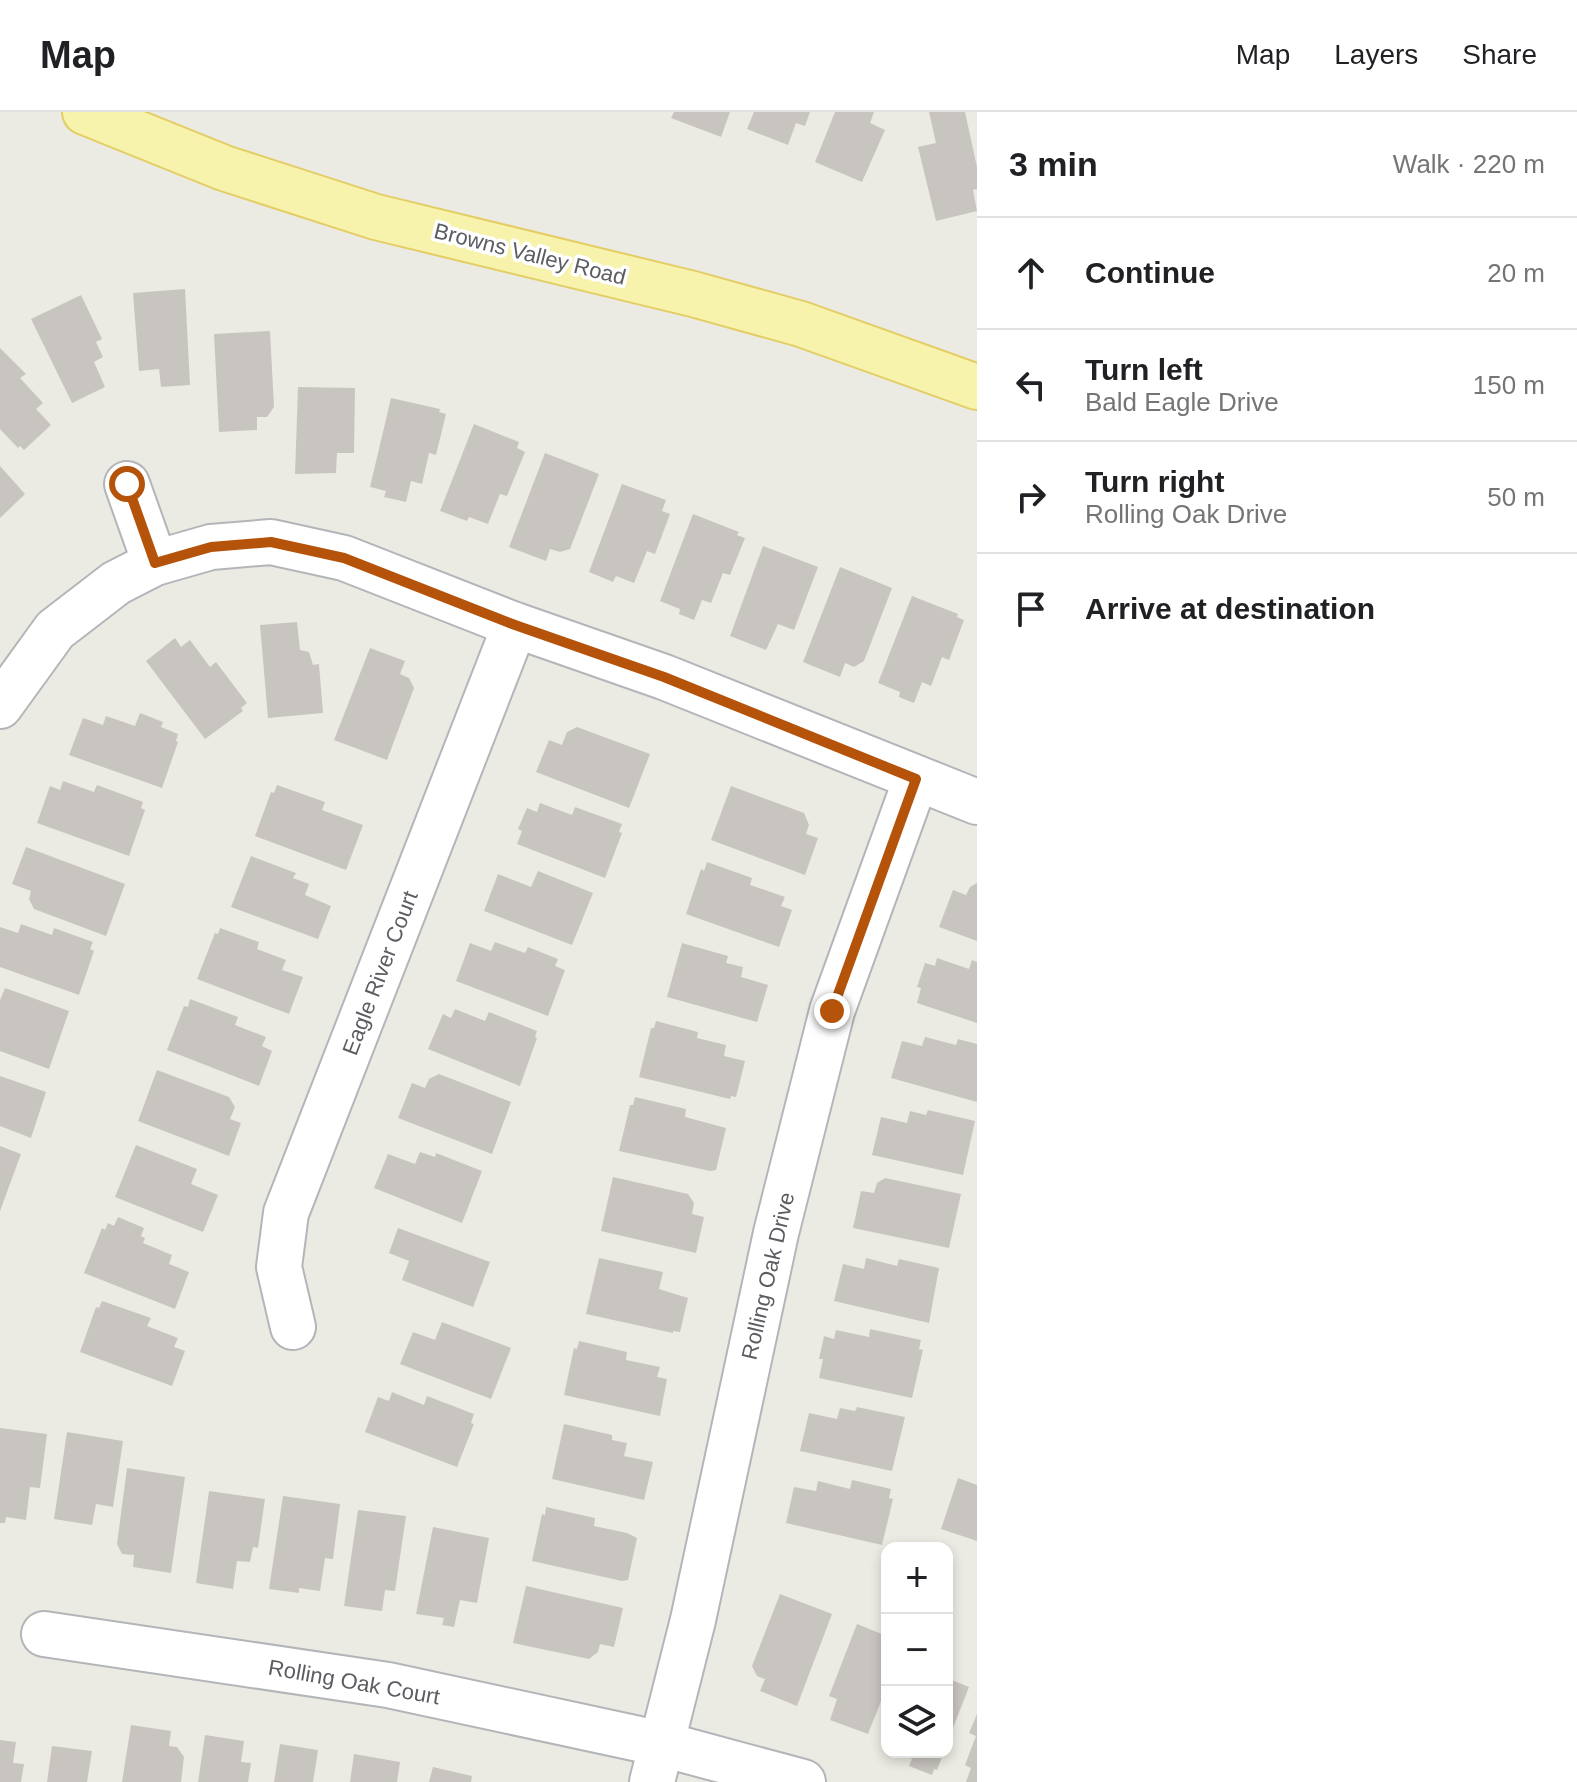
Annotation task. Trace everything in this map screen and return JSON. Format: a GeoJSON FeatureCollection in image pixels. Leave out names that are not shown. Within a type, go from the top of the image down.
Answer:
{"type":"FeatureCollection","features":[{"type":"Feature","properties":{"kind":"main road","name":"Browns Valley Road"},"geometry":{"type":"LineString","coordinates":[[85,112],[224,168],[376,217],[693,294],[801,324],[977,387]]}},
{"type":"Feature","properties":{"kind":"street"},"geometry":{"type":"LineString","coordinates":[[127,484],[155,563]]}},
{"type":"Feature","properties":{"kind":"street"},"geometry":{"type":"LineString","coordinates":[[0,706],[55,630],[116,583],[155,563],[211,547],[271,542],[344,558],[515,625],[664,677],[977,802]]}},
{"type":"Feature","properties":{"kind":"street","name":"Eagle River Court"},"geometry":{"type":"LineString","coordinates":[[293,1327],[279,1267],[286,1213],[515,625]]}},
{"type":"Feature","properties":{"kind":"street","name":"Rolling Oak Drive"},"geometry":{"type":"LineString","coordinates":[[657,1763],[693,1620],[776,1233],[832,1011],[916,779]]}},
{"type":"Feature","properties":{"kind":"street","name":"Rolling Oak Court"},"geometry":{"type":"LineString","coordinates":[[44,1634],[388,1685],[657,1763],[803,1782]]}},
{"type":"Feature","properties":{"kind":"building"},"geometry":{"type":"Polygon","coordinates":[[[674,112],[730,112],[721,137],[671,118],[674,112]]]}},
{"type":"Feature","properties":{"kind":"building"},"geometry":{"type":"Polygon","coordinates":[[[754,112],[810,112],[805,126],[796,123],[788,145],[747,129],[754,112]]]}},
{"type":"Feature","properties":{"kind":"building"},"geometry":{"type":"Polygon","coordinates":[[[835,112],[874,112],[870,123],[885,130],[862,182],[815,162],[835,112]]]}},
{"type":"Feature","properties":{"kind":"building"},"geometry":{"type":"Polygon","coordinates":[[[929,112],[965,112],[977,167],[977,189],[973,190],[977,211],[936,221],[918,147],[936,143],[929,112]]]}},
{"type":"Feature","properties":{"kind":"building"},"geometry":{"type":"Polygon","coordinates":[[[185,289],[190,385],[161,387],[159,369],[139,371],[133,293],[185,289]]]}},
{"type":"Feature","properties":{"kind":"building"},"geometry":{"type":"Polygon","coordinates":[[[81,295],[102,339],[96,342],[103,357],[94,362],[105,387],[72,403],[31,319],[81,295]]]}},
{"type":"Feature","properties":{"kind":"building"},"geometry":{"type":"Polygon","coordinates":[[[270,331],[274,407],[267,417],[257,417],[257,430],[219,432],[214,334],[270,331]]]}},
{"type":"Feature","properties":{"kind":"building"},"geometry":{"type":"Polygon","coordinates":[[[0,348],[26,374],[20,378],[43,403],[36,409],[51,425],[24,450],[20,446],[18,448],[0,429],[0,348]]]}},
{"type":"Feature","properties":{"kind":"building"},"geometry":{"type":"Polygon","coordinates":[[[298,387],[355,388],[354,453],[337,453],[336,473],[295,474],[298,387]]]}},
{"type":"Feature","properties":{"kind":"building"},"geometry":{"type":"Polygon","coordinates":[[[391,398],[440,409],[439,412],[446,414],[436,455],[429,453],[422,484],[411,481],[406,502],[384,497],[386,491],[370,487],[391,398]]]}},
{"type":"Feature","properties":{"kind":"building"},"geometry":{"type":"Polygon","coordinates":[[[474,424],[519,442],[517,448],[525,452],[507,496],[500,494],[488,524],[469,517],[467,521],[440,511],[474,424]]]}},
{"type":"Feature","properties":{"kind":"building"},"geometry":{"type":"Polygon","coordinates":[[[545,453],[599,474],[570,549],[560,552],[550,549],[546,561],[509,547],[545,453]]]}},
{"type":"Feature","properties":{"kind":"building"},"geometry":{"type":"Polygon","coordinates":[[[0,466],[25,494],[0,518],[0,466]]]}},
{"type":"Feature","properties":{"kind":"building"},"geometry":{"type":"Polygon","coordinates":[[[622,484],[666,500],[662,511],[670,514],[655,554],[647,551],[634,583],[616,576],[613,582],[589,572],[622,484]]]}},
{"type":"Feature","properties":{"kind":"building"},"geometry":{"type":"Polygon","coordinates":[[[693,514],[739,532],[737,535],[745,538],[730,575],[723,573],[711,603],[702,600],[694,620],[679,614],[680,609],[660,601],[693,514]]]}},
{"type":"Feature","properties":{"kind":"building"},"geometry":{"type":"Polygon","coordinates":[[[763,546],[818,567],[794,630],[778,624],[766,650],[730,636],[763,546]]]}},
{"type":"Feature","properties":{"kind":"building"},"geometry":{"type":"Polygon","coordinates":[[[840,567],[892,588],[864,661],[854,667],[845,663],[840,677],[803,662],[840,567]]]}},
{"type":"Feature","properties":{"kind":"building"},"geometry":{"type":"Polygon","coordinates":[[[912,596],[958,614],[957,617],[964,620],[949,660],[942,657],[931,686],[922,682],[914,703],[899,697],[900,692],[878,683],[912,596]]]}},
{"type":"Feature","properties":{"kind":"building"},"geometry":{"type":"Polygon","coordinates":[[[297,622],[300,650],[309,652],[313,665],[319,664],[323,713],[268,718],[260,625],[297,622]]]}},
{"type":"Feature","properties":{"kind":"building"},"geometry":{"type":"Polygon","coordinates":[[[175,638],[181,647],[190,640],[210,667],[216,662],[247,703],[241,708],[243,711],[205,739],[146,661],[175,638]]]}},
{"type":"Feature","properties":{"kind":"building"},"geometry":{"type":"Polygon","coordinates":[[[370,648],[405,661],[400,674],[409,678],[414,688],[387,760],[334,740],[370,648]]]}},
{"type":"Feature","properties":{"kind":"building"},"geometry":{"type":"Polygon","coordinates":[[[140,713],[163,722],[161,727],[178,734],[162,788],[69,755],[83,718],[103,725],[106,716],[135,726],[140,713]]]}},
{"type":"Feature","properties":{"kind":"building"},"geometry":{"type":"Polygon","coordinates":[[[577,727],[650,754],[629,808],[536,772],[549,740],[562,745],[567,732],[577,727]]]}},
{"type":"Feature","properties":{"kind":"building"},"geometry":{"type":"Polygon","coordinates":[[[63,781],[94,792],[97,785],[143,802],[141,808],[145,810],[129,856],[37,823],[50,786],[60,790],[63,781]]]}},
{"type":"Feature","properties":{"kind":"building"},"geometry":{"type":"Polygon","coordinates":[[[277,785],[325,802],[322,810],[363,825],[346,870],[255,836],[271,792],[274,793],[277,785]]]}},
{"type":"Feature","properties":{"kind":"building"},"geometry":{"type":"Polygon","coordinates":[[[731,786],[804,813],[809,825],[806,834],[818,838],[805,875],[711,840],[731,786]]]}},
{"type":"Feature","properties":{"kind":"building"},"geometry":{"type":"Polygon","coordinates":[[[540,803],[572,815],[575,807],[622,824],[619,832],[622,833],[605,878],[517,844],[522,831],[518,829],[527,808],[537,812],[540,803]]]}},
{"type":"Feature","properties":{"kind":"building"},"geometry":{"type":"Polygon","coordinates":[[[26,847],[125,884],[106,936],[34,909],[29,899],[31,891],[12,884],[26,847]]]}},
{"type":"Feature","properties":{"kind":"building"},"geometry":{"type":"Polygon","coordinates":[[[251,856],[296,873],[293,878],[309,884],[305,895],[331,906],[318,939],[231,907],[251,856]]]}},
{"type":"Feature","properties":{"kind":"building"},"geometry":{"type":"Polygon","coordinates":[[[707,862],[752,878],[750,885],[785,897],[781,906],[792,910],[779,947],[686,914],[701,869],[704,871],[707,862]]]}},
{"type":"Feature","properties":{"kind":"building"},"geometry":{"type":"Polygon","coordinates":[[[538,871],[593,893],[572,945],[484,911],[498,874],[531,887],[538,871]]]}},
{"type":"Feature","properties":{"kind":"building"},"geometry":{"type":"Polygon","coordinates":[[[977,883],[977,941],[939,927],[953,890],[966,895],[970,887],[977,883]]]}},
{"type":"Feature","properties":{"kind":"building"},"geometry":{"type":"Polygon","coordinates":[[[21,924],[52,935],[54,928],[93,942],[90,949],[94,951],[79,995],[0,967],[0,927],[18,933],[21,924]]]}},
{"type":"Feature","properties":{"kind":"building"},"geometry":{"type":"Polygon","coordinates":[[[220,928],[259,942],[257,949],[286,960],[282,970],[303,977],[289,1014],[197,979],[215,933],[218,934],[220,928]]]}},
{"type":"Feature","properties":{"kind":"building"},"geometry":{"type":"Polygon","coordinates":[[[495,942],[525,953],[528,947],[558,959],[555,966],[565,970],[548,1016],[456,981],[470,943],[491,951],[495,942]]]}},
{"type":"Feature","properties":{"kind":"building"},"geometry":{"type":"Polygon","coordinates":[[[682,943],[728,956],[726,963],[743,967],[741,977],[768,985],[757,1022],[667,997],[682,943]]]}},
{"type":"Feature","properties":{"kind":"building"},"geometry":{"type":"Polygon","coordinates":[[[937,958],[969,969],[972,960],[977,962],[977,1023],[917,1003],[921,988],[917,987],[925,963],[935,966],[937,958]]]}},
{"type":"Feature","properties":{"kind":"building"},"geometry":{"type":"Polygon","coordinates":[[[5,988],[69,1011],[49,1069],[0,1051],[0,1000],[5,988]]]}},
{"type":"Feature","properties":{"kind":"building"},"geometry":{"type":"Polygon","coordinates":[[[190,999],[238,1017],[235,1025],[266,1037],[262,1046],[272,1051],[259,1086],[167,1050],[184,1006],[188,1007],[190,999]]]}},
{"type":"Feature","properties":{"kind":"building"},"geometry":{"type":"Polygon","coordinates":[[[455,1009],[485,1021],[489,1012],[537,1031],[520,1086],[428,1049],[443,1014],[451,1018],[455,1009]]]}},
{"type":"Feature","properties":{"kind":"building"},"geometry":{"type":"Polygon","coordinates":[[[656,1021],[698,1032],[697,1038],[726,1045],[724,1056],[745,1061],[736,1097],[731,1096],[730,1099],[639,1077],[651,1028],[654,1028],[656,1021]]]}},
{"type":"Feature","properties":{"kind":"building"},"geometry":{"type":"Polygon","coordinates":[[[925,1037],[956,1045],[958,1039],[977,1044],[977,1102],[891,1078],[902,1041],[922,1046],[925,1037]]]}},
{"type":"Feature","properties":{"kind":"building"},"geometry":{"type":"Polygon","coordinates":[[[157,1070],[229,1097],[235,1107],[230,1119],[241,1123],[229,1156],[138,1121],[157,1070]]]}},
{"type":"Feature","properties":{"kind":"building"},"geometry":{"type":"Polygon","coordinates":[[[439,1074],[511,1102],[492,1154],[398,1118],[412,1083],[425,1088],[429,1079],[439,1074]]]}},
{"type":"Feature","properties":{"kind":"building"},"geometry":{"type":"Polygon","coordinates":[[[0,1076],[46,1092],[31,1138],[0,1126],[0,1076]]]}},
{"type":"Feature","properties":{"kind":"building"},"geometry":{"type":"Polygon","coordinates":[[[635,1097],[686,1109],[685,1117],[726,1128],[716,1170],[619,1151],[630,1105],[633,1105],[635,1097]]]}},
{"type":"Feature","properties":{"kind":"building"},"geometry":{"type":"Polygon","coordinates":[[[928,1110],[975,1121],[963,1175],[872,1155],[881,1117],[907,1123],[910,1111],[926,1115],[928,1110]]]}},
{"type":"Feature","properties":{"kind":"building"},"geometry":{"type":"Polygon","coordinates":[[[136,1145],[197,1169],[191,1184],[218,1195],[203,1232],[115,1197],[136,1145]]]}},
{"type":"Feature","properties":{"kind":"building"},"geometry":{"type":"Polygon","coordinates":[[[0,1146],[21,1154],[0,1211],[0,1146]]]}},
{"type":"Feature","properties":{"kind":"building"},"geometry":{"type":"Polygon","coordinates":[[[420,1152],[435,1157],[436,1153],[482,1171],[462,1223],[374,1188],[388,1154],[415,1164],[420,1152]]]}},
{"type":"Feature","properties":{"kind":"building"},"geometry":{"type":"Polygon","coordinates":[[[613,1177],[688,1194],[694,1203],[692,1214],[704,1217],[696,1253],[601,1231],[613,1177]]]}},
{"type":"Feature","properties":{"kind":"building"},"geometry":{"type":"Polygon","coordinates":[[[885,1178],[961,1194],[949,1248],[853,1228],[861,1191],[874,1193],[877,1183],[885,1178]]]}},
{"type":"Feature","properties":{"kind":"building"},"geometry":{"type":"Polygon","coordinates":[[[118,1217],[144,1228],[141,1236],[145,1238],[143,1243],[172,1255],[169,1264],[189,1272],[175,1309],[84,1273],[102,1228],[105,1230],[108,1223],[114,1226],[118,1217]]]}},
{"type":"Feature","properties":{"kind":"building"},"geometry":{"type":"Polygon","coordinates":[[[398,1228],[490,1262],[473,1307],[402,1280],[409,1261],[389,1253],[398,1228]]]}},
{"type":"Feature","properties":{"kind":"building"},"geometry":{"type":"Polygon","coordinates":[[[599,1258],[663,1272],[659,1289],[688,1298],[680,1332],[586,1314],[599,1258]]]}},
{"type":"Feature","properties":{"kind":"building"},"geometry":{"type":"Polygon","coordinates":[[[866,1258],[897,1266],[899,1259],[939,1268],[929,1323],[834,1301],[843,1264],[864,1269],[866,1258]]]}},
{"type":"Feature","properties":{"kind":"building"},"geometry":{"type":"Polygon","coordinates":[[[102,1301],[151,1318],[147,1326],[178,1338],[174,1347],[185,1351],[172,1386],[80,1352],[96,1307],[99,1308],[102,1301]]]}},
{"type":"Feature","properties":{"kind":"building"},"geometry":{"type":"Polygon","coordinates":[[[442,1322],[511,1348],[491,1399],[400,1364],[413,1332],[435,1340],[442,1322]]]}},
{"type":"Feature","properties":{"kind":"building"},"geometry":{"type":"Polygon","coordinates":[[[870,1329],[921,1340],[919,1349],[923,1350],[912,1398],[819,1378],[824,1336],[834,1339],[836,1330],[869,1337],[870,1329]]]}},
{"type":"Feature","properties":{"kind":"building"},"geometry":{"type":"Polygon","coordinates":[[[579,1341],[627,1352],[626,1360],[660,1367],[657,1377],[667,1379],[660,1416],[564,1395],[574,1348],[577,1349],[579,1341]]]}},
{"type":"Feature","properties":{"kind":"building"},"geometry":{"type":"Polygon","coordinates":[[[392,1392],[424,1405],[427,1396],[474,1414],[471,1423],[474,1424],[457,1467],[365,1432],[378,1397],[389,1401],[392,1392]]]}},
{"type":"Feature","properties":{"kind":"building"},"geometry":{"type":"Polygon","coordinates":[[[857,1407],[905,1417],[892,1471],[800,1451],[809,1413],[837,1419],[840,1408],[855,1411],[857,1407]]]}},
{"type":"Feature","properties":{"kind":"building"},"geometry":{"type":"Polygon","coordinates":[[[564,1424],[612,1435],[612,1440],[627,1443],[624,1456],[653,1462],[644,1500],[552,1479],[564,1424]]]}},
{"type":"Feature","properties":{"kind":"building"},"geometry":{"type":"Polygon","coordinates":[[[0,1428],[47,1434],[40,1488],[30,1487],[26,1520],[6,1517],[5,1523],[0,1523],[0,1428]]]}},
{"type":"Feature","properties":{"kind":"building"},"geometry":{"type":"Polygon","coordinates":[[[67,1432],[123,1441],[113,1507],[96,1504],[92,1525],[54,1519],[67,1432]]]}},
{"type":"Feature","properties":{"kind":"building"},"geometry":{"type":"Polygon","coordinates":[[[127,1468],[185,1477],[171,1573],[133,1567],[134,1555],[122,1554],[117,1544],[127,1468]]]}},
{"type":"Feature","properties":{"kind":"building"},"geometry":{"type":"Polygon","coordinates":[[[958,1478],[977,1485],[977,1541],[941,1529],[958,1478]]]}},
{"type":"Feature","properties":{"kind":"building"},"geometry":{"type":"Polygon","coordinates":[[[852,1480],[891,1489],[889,1498],[893,1499],[881,1545],[786,1523],[794,1487],[816,1491],[818,1481],[850,1489],[852,1480]]]}},
{"type":"Feature","properties":{"kind":"building"},"geometry":{"type":"Polygon","coordinates":[[[209,1491],[265,1499],[258,1548],[253,1547],[250,1562],[237,1561],[233,1589],[196,1583],[209,1491]]]}},
{"type":"Feature","properties":{"kind":"building"},"geometry":{"type":"Polygon","coordinates":[[[283,1496],[340,1504],[333,1559],[325,1558],[320,1591],[299,1588],[299,1593],[269,1589],[283,1496]]]}},
{"type":"Feature","properties":{"kind":"building"},"geometry":{"type":"Polygon","coordinates":[[[546,1507],[595,1518],[594,1526],[637,1538],[628,1580],[532,1561],[546,1507]]]}},
{"type":"Feature","properties":{"kind":"building"},"geometry":{"type":"Polygon","coordinates":[[[358,1510],[406,1516],[395,1591],[385,1590],[382,1611],[344,1606],[358,1510]]]}},
{"type":"Feature","properties":{"kind":"building"},"geometry":{"type":"Polygon","coordinates":[[[433,1527],[489,1538],[477,1603],[460,1600],[454,1627],[442,1625],[444,1618],[416,1614],[433,1527]]]}},
{"type":"Feature","properties":{"kind":"building"},"geometry":{"type":"Polygon","coordinates":[[[526,1586],[623,1608],[614,1647],[600,1644],[598,1652],[589,1659],[513,1643],[526,1586]]]}},
{"type":"Feature","properties":{"kind":"building"},"geometry":{"type":"Polygon","coordinates":[[[780,1594],[832,1614],[797,1706],[760,1691],[765,1679],[757,1676],[752,1666],[780,1594]]]}},
{"type":"Feature","properties":{"kind":"building"},"geometry":{"type":"Polygon","coordinates":[[[857,1624],[881,1634],[881,1701],[868,1734],[830,1720],[837,1699],[829,1696],[857,1624]]]}},
{"type":"Feature","properties":{"kind":"building"},"geometry":{"type":"Polygon","coordinates":[[[953,1680],[969,1687],[953,1728],[953,1680]]]}},
{"type":"Feature","properties":{"kind":"building"},"geometry":{"type":"Polygon","coordinates":[[[977,1714],[977,1782],[966,1782],[971,1768],[965,1765],[976,1736],[969,1733],[977,1714]]]}},
{"type":"Feature","properties":{"kind":"building"},"geometry":{"type":"Polygon","coordinates":[[[131,1725],[171,1731],[169,1746],[177,1747],[184,1757],[181,1782],[122,1782],[131,1725]]]}},
{"type":"Feature","properties":{"kind":"building"},"geometry":{"type":"Polygon","coordinates":[[[205,1735],[244,1741],[241,1762],[251,1763],[248,1782],[198,1782],[205,1735]]]}},
{"type":"Feature","properties":{"kind":"building"},"geometry":{"type":"Polygon","coordinates":[[[0,1740],[16,1742],[13,1763],[24,1764],[21,1782],[0,1782],[0,1740]]]}},
{"type":"Feature","properties":{"kind":"building"},"geometry":{"type":"Polygon","coordinates":[[[280,1744],[318,1750],[313,1782],[274,1782],[280,1744]]]}},
{"type":"Feature","properties":{"kind":"building"},"geometry":{"type":"Polygon","coordinates":[[[52,1746],[92,1751],[87,1782],[47,1782],[52,1746]]]}},
{"type":"Feature","properties":{"kind":"building"},"geometry":{"type":"Polygon","coordinates":[[[354,1754],[400,1762],[397,1782],[350,1782],[354,1754]]]}},
{"type":"Feature","properties":{"kind":"building"},"geometry":{"type":"Polygon","coordinates":[[[910,1758],[942,1758],[932,1775],[909,1766],[910,1758]]]}},
{"type":"Feature","properties":{"kind":"building"},"geometry":{"type":"Polygon","coordinates":[[[433,1767],[472,1776],[471,1782],[429,1782],[433,1767]]]}},
{"type":"Feature","properties":{"kind":"route"},"geometry":{"type":"LineString","coordinates":[[127,484],[155,563],[211,547],[271,542],[344,558],[515,625],[664,677],[916,779],[832,1011]]}}]}
